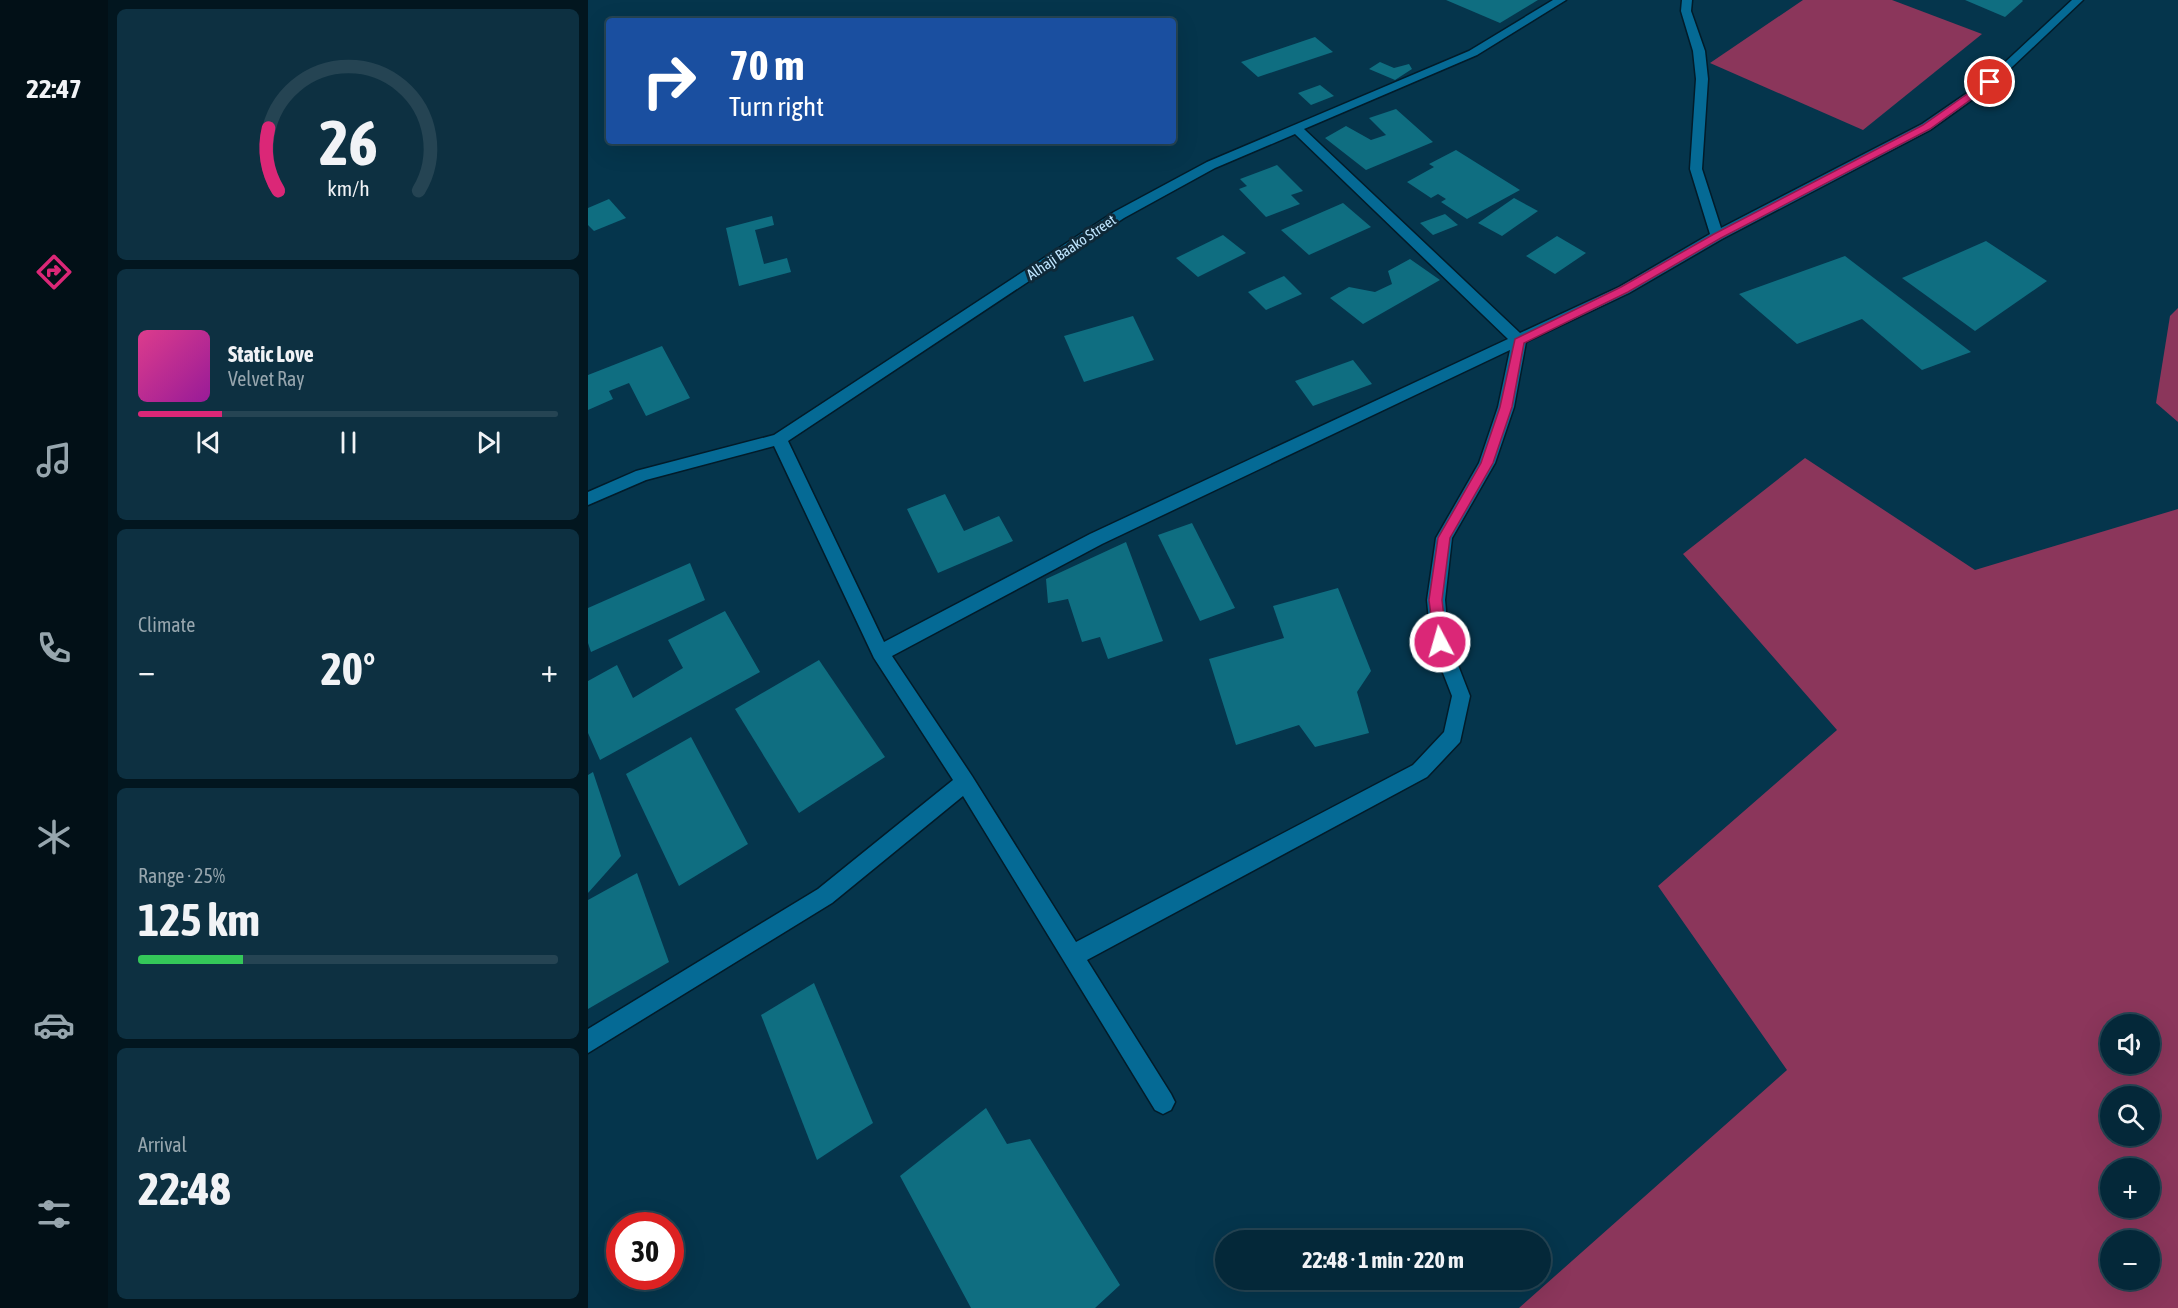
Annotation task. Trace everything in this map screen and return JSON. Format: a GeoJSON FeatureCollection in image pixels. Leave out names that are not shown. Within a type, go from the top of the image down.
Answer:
{"type":"FeatureCollection","features":[{"type":"Feature","properties":{"kind":"street","name":"Alhaji Baako Street"},"geometry":{"type":"LineString","coordinates":[[588,499],[642,475],[779,439],[1119,215],[1212,165],[1473,53],[1561,0]]}},
{"type":"Feature","properties":{"kind":"street"},"geometry":{"type":"LineString","coordinates":[[1687,0],[1686,11],[1699,51],[1702,79],[1696,169],[1718,236]]}},
{"type":"Feature","properties":{"kind":"street"},"geometry":{"type":"LineString","coordinates":[[880,653],[1096,539],[1624,290],[1718,236],[1926,127],[1990,82],[2078,0]]}},
{"type":"Feature","properties":{"kind":"street"},"geometry":{"type":"LineString","coordinates":[[1297,129],[1519,341]]}},
{"type":"Feature","properties":{"kind":"street"},"geometry":{"type":"LineString","coordinates":[[1072,956],[1420,771],[1453,736],[1461,696],[1440,642],[1436,600],[1444,538],[1487,463],[1506,407],[1519,341]]}},
{"type":"Feature","properties":{"kind":"street"},"geometry":{"type":"LineString","coordinates":[[779,439],[880,653],[965,782],[1163,1102]]}},
{"type":"Feature","properties":{"kind":"street"},"geometry":{"type":"LineString","coordinates":[[588,1042],[825,896],[965,782]]}},
{"type":"Feature","properties":{"kind":"shaded area"},"geometry":{"type":"Polygon","coordinates":[[[1803,0],[1892,0],[1982,34],[1863,130],[1710,63],[1803,0]]]}},
{"type":"Feature","properties":{"kind":"shaded area"},"geometry":{"type":"Polygon","coordinates":[[[2178,308],[2178,422],[2156,403],[2170,316],[2178,308]]]}},
{"type":"Feature","properties":{"kind":"shaded area"},"geometry":{"type":"Polygon","coordinates":[[[1805,458],[1975,570],[2178,509],[2178,1308],[1519,1308],[1539,1290],[1551,1290],[1551,1280],[1787,1070],[1658,886],[1837,730],[1683,554],[1805,458]]]}},
{"type":"Feature","properties":{"kind":"building"},"geometry":{"type":"Polygon","coordinates":[[[1446,0],[1538,0],[1500,23],[1446,0]]]}},
{"type":"Feature","properties":{"kind":"building"},"geometry":{"type":"Polygon","coordinates":[[[1965,0],[2022,0],[2023,1],[2005,17],[1965,0]]]}},
{"type":"Feature","properties":{"kind":"building"},"geometry":{"type":"Polygon","coordinates":[[[1315,37],[1333,52],[1258,77],[1241,62],[1315,37]]]}},
{"type":"Feature","properties":{"kind":"building"},"geometry":{"type":"Polygon","coordinates":[[[1380,62],[1394,68],[1409,64],[1412,69],[1395,80],[1369,69],[1380,62]]]}},
{"type":"Feature","properties":{"kind":"building"},"geometry":{"type":"Polygon","coordinates":[[[1320,85],[1334,96],[1311,105],[1298,93],[1320,85]]]}},
{"type":"Feature","properties":{"kind":"building"},"geometry":{"type":"Polygon","coordinates":[[[1396,109],[1433,142],[1366,170],[1325,138],[1346,126],[1371,140],[1386,135],[1369,118],[1396,109]]]}},
{"type":"Feature","properties":{"kind":"building"},"geometry":{"type":"Polygon","coordinates":[[[1456,150],[1520,190],[1467,219],[1441,202],[1446,199],[1438,194],[1431,198],[1407,182],[1434,167],[1429,164],[1456,150]]]}},
{"type":"Feature","properties":{"kind":"building"},"geometry":{"type":"Polygon","coordinates":[[[1277,165],[1303,191],[1291,195],[1300,204],[1266,217],[1239,189],[1247,186],[1240,179],[1277,165]]]}},
{"type":"Feature","properties":{"kind":"building"},"geometry":{"type":"Polygon","coordinates":[[[1514,198],[1538,211],[1502,236],[1478,223],[1514,198]]]}},
{"type":"Feature","properties":{"kind":"building"},"geometry":{"type":"Polygon","coordinates":[[[609,199],[626,218],[594,231],[588,225],[588,208],[609,199]]]}},
{"type":"Feature","properties":{"kind":"building"},"geometry":{"type":"Polygon","coordinates":[[[1343,203],[1371,227],[1309,255],[1281,230],[1343,203]]]}},
{"type":"Feature","properties":{"kind":"building"},"geometry":{"type":"Polygon","coordinates":[[[1445,214],[1458,225],[1433,235],[1420,223],[1445,214]]]}},
{"type":"Feature","properties":{"kind":"building"},"geometry":{"type":"Polygon","coordinates":[[[772,216],[774,225],[755,230],[764,264],[787,258],[791,272],[739,286],[726,228],[772,216]]]}},
{"type":"Feature","properties":{"kind":"building"},"geometry":{"type":"Polygon","coordinates":[[[1223,235],[1246,253],[1198,277],[1176,258],[1223,235]]]}},
{"type":"Feature","properties":{"kind":"building"},"geometry":{"type":"Polygon","coordinates":[[[1557,236],[1586,253],[1555,274],[1526,256],[1557,236]]]}},
{"type":"Feature","properties":{"kind":"building"},"geometry":{"type":"Polygon","coordinates":[[[1986,241],[2047,281],[1975,331],[1902,278],[1986,241]]]}},
{"type":"Feature","properties":{"kind":"building"},"geometry":{"type":"Polygon","coordinates":[[[1845,256],[1971,352],[1922,370],[1862,319],[1797,344],[1739,294],[1845,256]]]}},
{"type":"Feature","properties":{"kind":"building"},"geometry":{"type":"Polygon","coordinates":[[[1410,259],[1440,280],[1363,324],[1330,298],[1349,287],[1375,292],[1392,284],[1388,271],[1410,259]]]}},
{"type":"Feature","properties":{"kind":"building"},"geometry":{"type":"Polygon","coordinates":[[[1284,276],[1302,294],[1266,310],[1248,292],[1284,276]]]}},
{"type":"Feature","properties":{"kind":"building"},"geometry":{"type":"Polygon","coordinates":[[[1133,316],[1154,360],[1084,382],[1064,336],[1133,316]]]}},
{"type":"Feature","properties":{"kind":"building"},"geometry":{"type":"Polygon","coordinates":[[[662,346],[690,398],[646,416],[629,383],[609,391],[613,399],[588,410],[588,375],[662,346]]]}},
{"type":"Feature","properties":{"kind":"building"},"geometry":{"type":"Polygon","coordinates":[[[1353,360],[1372,384],[1313,406],[1295,381],[1353,360]]]}},
{"type":"Feature","properties":{"kind":"building"},"geometry":{"type":"Polygon","coordinates":[[[945,494],[964,531],[999,516],[1013,541],[938,573],[907,509],[945,494]]]}},
{"type":"Feature","properties":{"kind":"building"},"geometry":{"type":"Polygon","coordinates":[[[1192,523],[1235,608],[1200,621],[1158,535],[1192,523]]]}},
{"type":"Feature","properties":{"kind":"building"},"geometry":{"type":"Polygon","coordinates":[[[1126,542],[1163,641],[1108,659],[1100,637],[1082,642],[1068,599],[1048,603],[1046,579],[1126,542]]]}},
{"type":"Feature","properties":{"kind":"building"},"geometry":{"type":"Polygon","coordinates":[[[690,563],[705,600],[591,652],[588,643],[588,608],[690,563]]]}},
{"type":"Feature","properties":{"kind":"building"},"geometry":{"type":"Polygon","coordinates":[[[1338,588],[1371,671],[1357,692],[1369,733],[1315,747],[1299,725],[1236,745],[1209,659],[1284,638],[1273,606],[1338,588]]]}},
{"type":"Feature","properties":{"kind":"building"},"geometry":{"type":"Polygon","coordinates":[[[725,611],[760,672],[600,760],[588,733],[588,681],[617,665],[633,698],[683,668],[668,640],[725,611]]]}},
{"type":"Feature","properties":{"kind":"building"},"geometry":{"type":"Polygon","coordinates":[[[819,660],[885,757],[799,813],[735,709],[819,660]]]}},
{"type":"Feature","properties":{"kind":"building"},"geometry":{"type":"Polygon","coordinates":[[[691,737],[748,844],[679,886],[626,774],[691,737]]]}},
{"type":"Feature","properties":{"kind":"building"},"geometry":{"type":"Polygon","coordinates":[[[593,772],[621,856],[588,893],[588,775],[593,772]]]}},
{"type":"Feature","properties":{"kind":"building"},"geometry":{"type":"Polygon","coordinates":[[[637,873],[669,962],[588,1009],[588,900],[637,873]]]}},
{"type":"Feature","properties":{"kind":"building"},"geometry":{"type":"Polygon","coordinates":[[[814,983],[873,1123],[817,1160],[761,1015],[814,983]]]}},
{"type":"Feature","properties":{"kind":"building"},"geometry":{"type":"Polygon","coordinates":[[[986,1108],[1007,1144],[1030,1139],[1120,1285],[1095,1308],[971,1308],[900,1176],[986,1108]]]}},
{"type":"Feature","properties":{"kind":"route"},"geometry":{"type":"LineString","coordinates":[[1440,642],[1436,600],[1444,538],[1487,463],[1506,407],[1519,341],[1624,290],[1718,236],[1926,127],[1990,82]]}}]}
